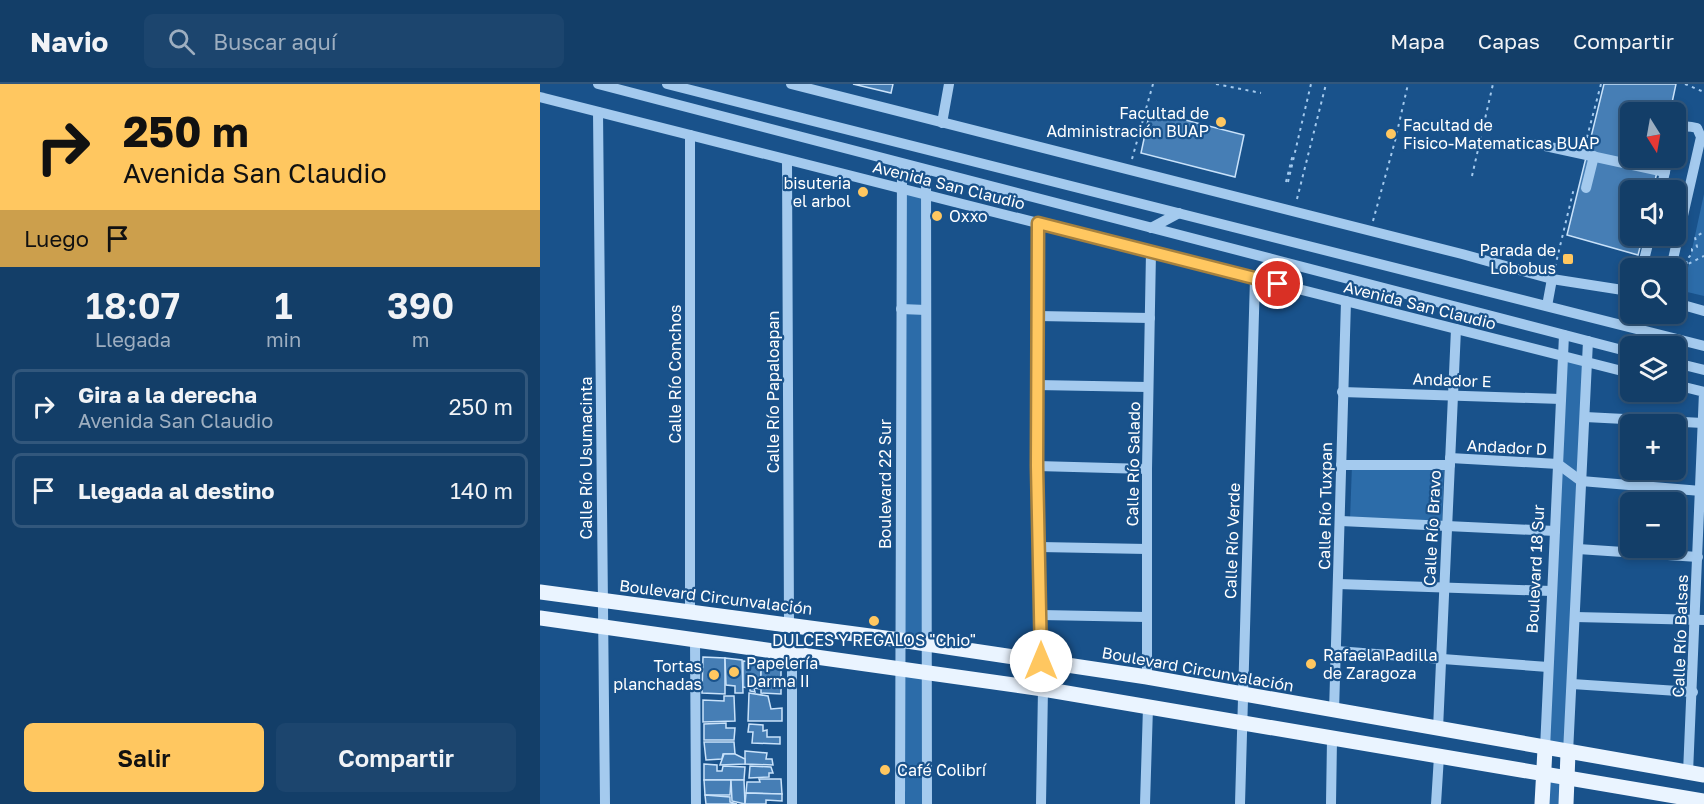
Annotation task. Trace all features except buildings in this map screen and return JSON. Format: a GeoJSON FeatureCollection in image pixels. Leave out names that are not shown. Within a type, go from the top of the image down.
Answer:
{"type":"FeatureCollection","features":[{"type":"Feature","properties":{"kind":"main road","name":"Boulevard Circunvalación"},"geometry":{"type":"LineString","coordinates":[[540,592],[900,640],[1147,677],[1704,776]]}},
{"type":"Feature","properties":{"kind":"main road"},"geometry":{"type":"LineString","coordinates":[[540,618],[1042,689],[1332,739],[1567,776],[1685,801],[1704,801]]}},
{"type":"Feature","properties":{"kind":"main road","name":"Boulevard 18 Sur"},"geometry":{"type":"LineString","coordinates":[[1542,804],[1545,749]]}},
{"type":"Feature","properties":{"kind":"main road"},"geometry":{"type":"LineString","coordinates":[[1566,804],[1568,753]]}},
{"type":"Feature","properties":{"kind":"street","name":"Avenida San Claudio"},"geometry":{"type":"LineString","coordinates":[[598,84],[1620,349]]}},
{"type":"Feature","properties":{"kind":"street","name":"Avenida San Claudio"},"geometry":{"type":"LineString","coordinates":[[667,84],[1704,346]]}},
{"type":"Feature","properties":{"kind":"street"},"geometry":{"type":"LineString","coordinates":[[791,84],[807,86],[942,123],[1462,254],[1552,279],[1620,290]]}},
{"type":"Feature","properties":{"kind":"street"},"geometry":{"type":"LineString","coordinates":[[942,123],[949,84]]}},
{"type":"Feature","properties":{"kind":"street","name":"Avenida San Claudio"},"geometry":{"type":"LineString","coordinates":[[540,97],[1620,371]]}},
{"type":"Feature","properties":{"kind":"street","name":"Calle Río Usumacinta"},"geometry":{"type":"LineString","coordinates":[[598,112],[605,804]]}},
{"type":"Feature","properties":{"kind":"street"},"geometry":{"type":"LineString","coordinates":[[1676,258],[1701,137],[1697,128],[1686,126]]}},
{"type":"Feature","properties":{"kind":"street","name":"Calle Río Conchos"},"geometry":{"type":"LineString","coordinates":[[690,135],[690,612]]}},
{"type":"Feature","properties":{"kind":"street"},"geometry":{"type":"LineString","coordinates":[[1536,144],[1665,172]]}},
{"type":"Feature","properties":{"kind":"street"},"geometry":{"type":"LineString","coordinates":[[1586,188],[1594,156]]}},
{"type":"Feature","properties":{"kind":"street","name":"Calle Río Papaloapan"},"geometry":{"type":"LineString","coordinates":[[787,160],[789,625]]}},
{"type":"Feature","properties":{"kind":"street","name":"Boulevard 22 Sur"},"geometry":{"type":"LineString","coordinates":[[900,804],[902,164]]}},
{"type":"Feature","properties":{"kind":"street"},"geometry":{"type":"LineString","coordinates":[[1663,180],[1666,168]]}},
{"type":"Feature","properties":{"kind":"street"},"geometry":{"type":"LineString","coordinates":[[926,170],[927,804]]}},
{"type":"Feature","properties":{"kind":"street"},"geometry":{"type":"LineString","coordinates":[[1151,228],[1179,213]]}},
{"type":"Feature","properties":{"kind":"street"},"geometry":{"type":"LineString","coordinates":[[1038,223],[1037,466],[1041,661]]}},
{"type":"Feature","properties":{"kind":"street","name":"Calle Río Salado"},"geometry":{"type":"LineString","coordinates":[[1147,677],[1147,469],[1151,252]]}},
{"type":"Feature","properties":{"kind":"street","name":"Calle Río Verde"},"geometry":{"type":"LineString","coordinates":[[1240,804],[1255,278]]}},
{"type":"Feature","properties":{"kind":"street"},"geometry":{"type":"LineString","coordinates":[[1547,306],[1552,279]]}},
{"type":"Feature","properties":{"kind":"street","name":"Calle Río Tuxpan"},"geometry":{"type":"LineString","coordinates":[[1334,712],[1346,301]]}},
{"type":"Feature","properties":{"kind":"street"},"geometry":{"type":"LineString","coordinates":[[1686,306],[1704,311]]}},
{"type":"Feature","properties":{"kind":"street"},"geometry":{"type":"LineString","coordinates":[[901,309],[926,310]]}},
{"type":"Feature","properties":{"kind":"street"},"geometry":{"type":"LineString","coordinates":[[1038,316],[1150,318]]}},
{"type":"Feature","properties":{"kind":"street","name":"Calle Río Bravo"},"geometry":{"type":"LineString","coordinates":[[1438,729],[1456,329]]}},
{"type":"Feature","properties":{"kind":"street","name":"Boulevard 18 Sur"},"geometry":{"type":"LineString","coordinates":[[1545,749],[1564,335]]}},
{"type":"Feature","properties":{"kind":"street"},"geometry":{"type":"LineString","coordinates":[[1568,753],[1588,341]]}},
{"type":"Feature","properties":{"kind":"street"},"geometry":{"type":"LineString","coordinates":[[1686,366],[1704,370]]}},
{"type":"Feature","properties":{"kind":"street"},"geometry":{"type":"LineString","coordinates":[[1037,385],[1148,387]]}},
{"type":"Feature","properties":{"kind":"street"},"geometry":{"type":"LineString","coordinates":[[1686,388],[1704,392]]}},
{"type":"Feature","properties":{"kind":"street","name":"Andador E"},"geometry":{"type":"LineString","coordinates":[[1342,392],[1561,399]]}},
{"type":"Feature","properties":{"kind":"street","name":"Calle Río Balsas"},"geometry":{"type":"LineString","coordinates":[[1688,773],[1700,620],[1698,557],[1704,392]]}},
{"type":"Feature","properties":{"kind":"street"},"geometry":{"type":"LineString","coordinates":[[1585,417],[1703,423]]}},
{"type":"Feature","properties":{"kind":"street","name":"Andador D"},"geometry":{"type":"LineString","coordinates":[[1341,465],[1450,462],[1558,465],[1581,481]]}},
{"type":"Feature","properties":{"kind":"street"},"geometry":{"type":"LineString","coordinates":[[1037,466],[1147,469]]}},
{"type":"Feature","properties":{"kind":"street"},"geometry":{"type":"LineString","coordinates":[[1581,481],[1701,491]]}},
{"type":"Feature","properties":{"kind":"street"},"geometry":{"type":"LineString","coordinates":[[1341,521],[1447,528],[1555,531]]}},
{"type":"Feature","properties":{"kind":"street"},"geometry":{"type":"LineString","coordinates":[[1040,547],[1147,549]]}},
{"type":"Feature","properties":{"kind":"street"},"geometry":{"type":"LineString","coordinates":[[1578,549],[1698,557]]}},
{"type":"Feature","properties":{"kind":"street"},"geometry":{"type":"LineString","coordinates":[[1338,584],[1551,591]]}},
{"type":"Feature","properties":{"kind":"street"},"geometry":{"type":"LineString","coordinates":[[1041,615],[1147,617]]}},
{"type":"Feature","properties":{"kind":"street"},"geometry":{"type":"LineString","coordinates":[[1575,617],[1700,620]]}},
{"type":"Feature","properties":{"kind":"street"},"geometry":{"type":"LineString","coordinates":[[695,639],[696,804]]}},
{"type":"Feature","properties":{"kind":"street"},"geometry":{"type":"LineString","coordinates":[[1336,651],[1548,667]]}},
{"type":"Feature","properties":{"kind":"street"},"geometry":{"type":"LineString","coordinates":[[792,653],[792,804]]}},
{"type":"Feature","properties":{"kind":"street"},"geometry":{"type":"LineString","coordinates":[[1572,684],[1693,692]]}},
{"type":"Feature","properties":{"kind":"street"},"geometry":{"type":"LineString","coordinates":[[1041,804],[1042,689]]}},
{"type":"Feature","properties":{"kind":"street"},"geometry":{"type":"LineString","coordinates":[[1145,804],[1148,707]]}},
{"type":"Feature","properties":{"kind":"street"},"geometry":{"type":"LineString","coordinates":[[1330,804],[1332,739]]}},
{"type":"Feature","properties":{"kind":"street"},"geometry":{"type":"LineString","coordinates":[[1436,804],[1439,756]]}},
{"type":"Feature","properties":{"kind":"path"},"geometry":{"type":"LineString","coordinates":[[1114,167],[1131,161],[1154,84]]}},
{"type":"Feature","properties":{"kind":"path"},"geometry":{"type":"LineString","coordinates":[[1216,84],[1261,93]]}},
{"type":"Feature","properties":{"kind":"path"},"geometry":{"type":"LineString","coordinates":[[1287,182],[1310,84]]}},
{"type":"Feature","properties":{"kind":"path"},"geometry":{"type":"LineString","coordinates":[[1297,199],[1326,84]]}},
{"type":"Feature","properties":{"kind":"path"},"geometry":{"type":"LineString","coordinates":[[1369,232],[1395,141],[1408,84]]}},
{"type":"Feature","properties":{"kind":"path"},"geometry":{"type":"LineString","coordinates":[[1472,176],[1493,84]]}},
{"type":"Feature","properties":{"kind":"path"},"geometry":{"type":"LineString","coordinates":[[1685,84],[1704,92]]}},
{"type":"Feature","properties":{"kind":"path"},"geometry":{"type":"LineString","coordinates":[[1552,279],[1566,223]]}},
{"type":"Feature","properties":{"kind":"path"},"geometry":{"type":"LineString","coordinates":[[1687,264],[1686,260],[1692,254],[1692,249],[1697,246],[1695,237],[1704,232]]}},
{"type":"Feature","properties":{"kind":"path"},"geometry":{"type":"LineString","coordinates":[[1687,264],[1704,255]]}},
{"type":"Feature","properties":{"kind":"shaded area"},"geometry":{"type":"Polygon","coordinates":[[[901,188],[926,195],[925,649],[900,645],[901,188]]]}},
{"type":"Feature","properties":{"kind":"shaded area"},"geometry":{"type":"Polygon","coordinates":[[[1704,194],[1704,296],[1686,292],[1686,277],[1704,194]]]}},
{"type":"Feature","properties":{"kind":"shaded area"},"geometry":{"type":"Polygon","coordinates":[[[1563,356],[1587,362],[1569,750],[1544,746],[1563,356]]]}},
{"type":"Feature","properties":{"kind":"shaded area"},"geometry":{"type":"Polygon","coordinates":[[[1352,465],[1444,468],[1442,524],[1350,520],[1352,465]]]}},
{"type":"Feature","properties":{"kind":"shaded area"},"geometry":{"type":"Polygon","coordinates":[[[900,667],[925,671],[926,804],[900,804],[900,667]]]}},
{"type":"Feature","properties":{"kind":"shaded area"},"geometry":{"type":"Polygon","coordinates":[[[1543,776],[1567,780],[1566,804],[1542,804],[1543,776]]]}},
{"type":"Feature","properties":{"kind":"place","name":"Facultad de Administración BUAP"},"geometry":{"type":"Point","coordinates":[1221,122]}},
{"type":"Feature","properties":{"kind":"place","name":"Facultad de Fisico-Matematicas BUAP"},"geometry":{"type":"Point","coordinates":[1391,134]}},
{"type":"Feature","properties":{"kind":"place","name":"bisuteria el arbol"},"geometry":{"type":"Point","coordinates":[863,192]}},
{"type":"Feature","properties":{"kind":"place","name":"Oxxo"},"geometry":{"type":"Point","coordinates":[937,216]}},
{"type":"Feature","properties":{"kind":"place","name":"Parada de Lobobus"},"geometry":{"type":"Point","coordinates":[1568,259]}},
{"type":"Feature","properties":{"kind":"place","name":"DULCES Y REGALOS \"Chio\""},"geometry":{"type":"Point","coordinates":[874,621]}},
{"type":"Feature","properties":{"kind":"place","name":"Rafaela Padilla de Zaragoza"},"geometry":{"type":"Point","coordinates":[1311,664]}},
{"type":"Feature","properties":{"kind":"place","name":"Papelería Darma II"},"geometry":{"type":"Point","coordinates":[734,672]}},
{"type":"Feature","properties":{"kind":"place","name":"Tortas planchadas"},"geometry":{"type":"Point","coordinates":[714,675]}},
{"type":"Feature","properties":{"kind":"place","name":"Café Colibrí"},"geometry":{"type":"Point","coordinates":[885,770]}},
{"type":"Feature","properties":{"kind":"route"},"geometry":{"type":"LineString","coordinates":[[1041,661],[1037,466],[1038,223],[1278,284]]}}]}
